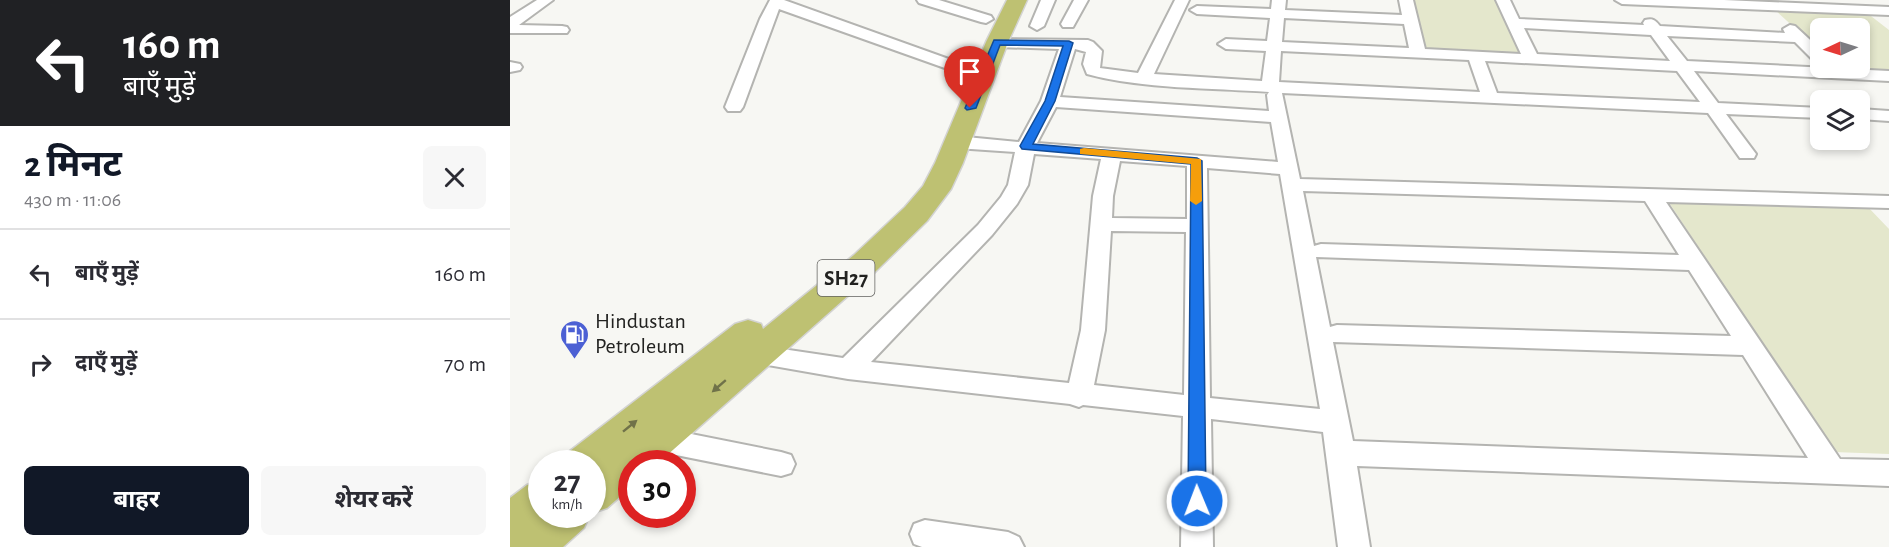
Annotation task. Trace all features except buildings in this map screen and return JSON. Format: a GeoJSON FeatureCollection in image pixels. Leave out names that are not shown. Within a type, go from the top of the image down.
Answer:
{"type":"FeatureCollection","features":[{"type":"Feature","properties":{"kind":"main road","name":"SH27"},"geometry":{"type":"LineString","coordinates":[[606,482],[656,439],[742,351],[898,210],[918,186],[965,70],[994,20],[1017,0]]}},
{"type":"Feature","properties":{"kind":"main road","name":"SH27"},"geometry":{"type":"LineString","coordinates":[[604,450],[865,263],[916,214],[936,189],[956,142],[994,20]]}},
{"type":"Feature","properties":{"kind":"main road"},"geometry":{"type":"LineString","coordinates":[[510,525],[528,510]]}},
{"type":"Feature","properties":{"kind":"main road"},"geometry":{"type":"LineString","coordinates":[[530,547],[552,528]]}},
{"type":"Feature","properties":{"kind":"street"},"geometry":{"type":"LineString","coordinates":[[510,24],[546,0]]}},
{"type":"Feature","properties":{"kind":"street"},"geometry":{"type":"LineString","coordinates":[[924,0],[994,20],[1068,34],[1081,44],[1092,47],[1094,51],[1091,64],[1093,71],[1099,74],[1275,99]]}},
{"type":"Feature","properties":{"kind":"street"},"geometry":{"type":"LineString","coordinates":[[1038,26],[1048,0]]}},
{"type":"Feature","properties":{"kind":"street"},"geometry":{"type":"LineString","coordinates":[[848,369],[998,214],[1018,185],[1026,146],[1050,101],[1068,34],[1081,0]]}},
{"type":"Feature","properties":{"kind":"street"},"geometry":{"type":"LineString","coordinates":[[1143,79],[1182,0]]}},
{"type":"Feature","properties":{"kind":"street"},"geometry":{"type":"LineString","coordinates":[[1406,0],[1418,54]]}},
{"type":"Feature","properties":{"kind":"street"},"geometry":{"type":"LineString","coordinates":[[1503,0],[1531,59]]}},
{"type":"Feature","properties":{"kind":"street"},"geometry":{"type":"LineString","coordinates":[[1622,0],[1766,6],[1815,4],[1889,11]]}},
{"type":"Feature","properties":{"kind":"street"},"geometry":{"type":"LineString","coordinates":[[1634,0],[1747,154]]}},
{"type":"Feature","properties":{"kind":"street"},"geometry":{"type":"LineString","coordinates":[[734,107],[776,1],[965,70]]}},
{"type":"Feature","properties":{"kind":"street"},"geometry":{"type":"LineString","coordinates":[[1766,6],[1810,48]]}},
{"type":"Feature","properties":{"kind":"street"},"geometry":{"type":"LineString","coordinates":[[1197,10],[1278,7],[1410,20]]}},
{"type":"Feature","properties":{"kind":"street"},"geometry":{"type":"LineString","coordinates":[[1278,7],[1274,47],[1275,99],[1341,453],[1354,547]]}},
{"type":"Feature","properties":{"kind":"street"},"geometry":{"type":"LineString","coordinates":[[1871,10],[1889,25]]}},
{"type":"Feature","properties":{"kind":"street"},"geometry":{"type":"LineString","coordinates":[[1514,23],[1799,38]]}},
{"type":"Feature","properties":{"kind":"street"},"geometry":{"type":"LineString","coordinates":[[510,29],[562,30]]}},
{"type":"Feature","properties":{"kind":"street"},"geometry":{"type":"LineString","coordinates":[[1226,44],[1810,70]]}},
{"type":"Feature","properties":{"kind":"street"},"geometry":{"type":"LineString","coordinates":[[1476,57],[1490,96]]}},
{"type":"Feature","properties":{"kind":"street"},"geometry":{"type":"LineString","coordinates":[[1870,74],[1889,76]]}},
{"type":"Feature","properties":{"kind":"street"},"geometry":{"type":"LineString","coordinates":[[1050,101],[1490,96],[1810,112]]}},
{"type":"Feature","properties":{"kind":"street"},"geometry":{"type":"LineString","coordinates":[[1870,115],[1889,116]]}},
{"type":"Feature","properties":{"kind":"street"},"geometry":{"type":"LineString","coordinates":[[956,142],[1197,161],[1291,177],[1652,196],[1879,202],[1889,220]]}},
{"type":"Feature","properties":{"kind":"street"},"geometry":{"type":"LineString","coordinates":[[1078,396],[1093,330],[1101,224],[1106,179],[1112,154]]}},
{"type":"Feature","properties":{"kind":"street"},"geometry":{"type":"LineString","coordinates":[[1197,161],[1197,547]]}},
{"type":"Feature","properties":{"kind":"street"},"geometry":{"type":"LineString","coordinates":[[1652,196],[1832,471]]}},
{"type":"Feature","properties":{"kind":"street"},"geometry":{"type":"LineString","coordinates":[[1101,224],[1196,226]]}},
{"type":"Feature","properties":{"kind":"street"},"geometry":{"type":"LineString","coordinates":[[1322,251],[1696,263]]}},
{"type":"Feature","properties":{"kind":"street"},"geometry":{"type":"LineString","coordinates":[[1337,334],[1751,346]]}},
{"type":"Feature","properties":{"kind":"street"},"geometry":{"type":"LineString","coordinates":[[742,351],[848,369],[1078,396],[1335,422]]}},
{"type":"Feature","properties":{"kind":"street"},"geometry":{"type":"LineString","coordinates":[[656,439],[781,464]]}},
{"type":"Feature","properties":{"kind":"street"},"geometry":{"type":"LineString","coordinates":[[1341,453],[1889,473]]}},
{"type":"Feature","properties":{"kind":"street"},"geometry":{"type":"LineString","coordinates":[[925,534],[1000,546]]}},
{"type":"Feature","properties":{"kind":"green space"},"geometry":{"type":"Polygon","coordinates":[[[1413,0],[1498,0],[1522,54],[1425,50],[1413,0]]]}},
{"type":"Feature","properties":{"kind":"green space"},"geometry":{"type":"Polygon","coordinates":[[[1774,9],[1867,13],[1889,30],[1889,72],[1870,71],[1870,18],[1810,18],[1810,42],[1774,9]]]}},
{"type":"Feature","properties":{"kind":"green space"},"geometry":{"type":"Polygon","coordinates":[[[1668,201],[1867,206],[1889,229],[1889,454],[1833,452],[1668,201]]]}},
{"type":"Feature","properties":{"kind":"slow traffic"},"geometry":{"type":"LineString","coordinates":[[1084,152],[1197,161],[1196,201]]}},
{"type":"Feature","properties":{"kind":"place","name":"Hindustan Petroleum"},"geometry":{"type":"Point","coordinates":[574,360]}},
{"type":"Feature","properties":{"kind":"route"},"geometry":{"type":"LineString","coordinates":[[970,108],[997,42],[1069,43],[1050,101],[1026,146],[1197,161],[1197,501]]}}]}
